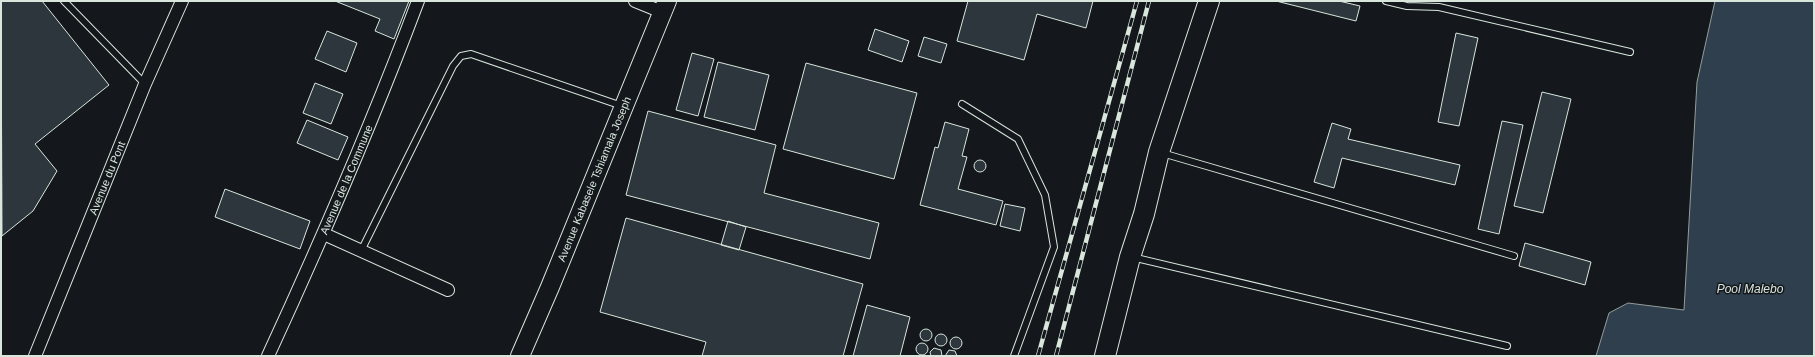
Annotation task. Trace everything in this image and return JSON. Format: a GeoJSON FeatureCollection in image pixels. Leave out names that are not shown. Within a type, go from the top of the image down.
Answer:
{"type":"FeatureCollection","features":[{"type":"Feature","properties":{"kind":"main road"},"geometry":{"type":"LineString","coordinates":[[1104,356],[1130,257],[1144,214],[1159,152],[1209,1]]}},
{"type":"Feature","properties":{"kind":"main road","name":"Avenue Kabasele Tshiamala Joseph"},"geometry":{"type":"LineString","coordinates":[[520,356],[665,6]]}},
{"type":"Feature","properties":{"kind":"street","name":"Avenue du Pont"},"geometry":{"type":"LineString","coordinates":[[35,356],[145,84],[182,1]]}},
{"type":"Feature","properties":{"kind":"street","name":"Avenue de la Commune"},"geometry":{"type":"LineString","coordinates":[[268,356],[324,234],[396,60],[418,1]]}},
{"type":"Feature","properties":{"kind":"street"},"geometry":{"type":"LineString","coordinates":[[635,1],[665,6]]}},
{"type":"Feature","properties":{"kind":"street"},"geometry":{"type":"LineString","coordinates":[[324,234],[448,290]]}},
{"type":"Feature","properties":{"kind":"lane"},"geometry":{"type":"LineString","coordinates":[[64,1],[145,84]]}},
{"type":"Feature","properties":{"kind":"lane"},"geometry":{"type":"LineString","coordinates":[[1386,1],[1407,6],[1439,7],[1630,52]]}},
{"type":"Feature","properties":{"kind":"lane"},"geometry":{"type":"LineString","coordinates":[[361,251],[453,66],[461,56],[471,54],[624,107]]}},
{"type":"Feature","properties":{"kind":"lane"},"geometry":{"type":"LineString","coordinates":[[962,104],[1018,139],[1045,195],[1054,247],[1014,356]]}},
{"type":"Feature","properties":{"kind":"lane"},"geometry":{"type":"LineString","coordinates":[[1159,152],[1514,256]]}},
{"type":"Feature","properties":{"kind":"lane"},"geometry":{"type":"LineString","coordinates":[[1130,257],[1507,346]]}},
{"type":"Feature","properties":{"kind":"water","name":"Pool Malebo"},"geometry":{"type":"Polygon","coordinates":[[[1715,1],[1814,1],[1814,356],[1596,356],[1609,313],[1628,303],[1684,310],[1697,82],[1715,1]]]}},
{"type":"Feature","properties":{"kind":"building"},"geometry":{"type":"Polygon","coordinates":[[[1,1],[42,1],[109,85],[35,144],[57,171],[33,211],[2,236],[1,1]]]}},
{"type":"Feature","properties":{"kind":"building"},"geometry":{"type":"Polygon","coordinates":[[[335,1],[409,1],[394,39],[375,31],[380,19],[335,1]]]}},
{"type":"Feature","properties":{"kind":"building"},"geometry":{"type":"Polygon","coordinates":[[[968,1],[1093,1],[1086,28],[1037,14],[1024,60],[957,41],[968,1]]]}},
{"type":"Feature","properties":{"kind":"building"},"geometry":{"type":"Polygon","coordinates":[[[1276,1],[1339,1],[1360,6],[1356,21],[1276,1]]]}},
{"type":"Feature","properties":{"kind":"building"},"geometry":{"type":"Polygon","coordinates":[[[875,29],[909,41],[902,62],[868,50],[875,29]]]}},
{"type":"Feature","properties":{"kind":"building"},"geometry":{"type":"Polygon","coordinates":[[[327,31],[357,43],[346,72],[315,59],[327,31]]]}},
{"type":"Feature","properties":{"kind":"building"},"geometry":{"type":"Polygon","coordinates":[[[1456,33],[1478,38],[1459,126],[1438,122],[1456,33]]]}},
{"type":"Feature","properties":{"kind":"building"},"geometry":{"type":"Polygon","coordinates":[[[924,37],[947,44],[941,63],[918,56],[924,37]]]}},
{"type":"Feature","properties":{"kind":"building"},"geometry":{"type":"Polygon","coordinates":[[[692,53],[714,59],[698,116],[676,110],[692,53]]]}},
{"type":"Feature","properties":{"kind":"building"},"geometry":{"type":"Polygon","coordinates":[[[718,62],[769,75],[755,130],[704,117],[718,62]]]}},
{"type":"Feature","properties":{"kind":"building"},"geometry":{"type":"Polygon","coordinates":[[[806,63],[917,93],[894,179],[783,149],[806,63]]]}},
{"type":"Feature","properties":{"kind":"building"},"geometry":{"type":"Polygon","coordinates":[[[315,83],[343,94],[331,124],[303,113],[315,83]]]}},
{"type":"Feature","properties":{"kind":"building"},"geometry":{"type":"Polygon","coordinates":[[[1542,92],[1571,99],[1543,213],[1514,206],[1542,92]]]}},
{"type":"Feature","properties":{"kind":"building"},"geometry":{"type":"Polygon","coordinates":[[[648,111],[776,145],[764,193],[879,223],[870,259],[626,195],[648,111]]]}},
{"type":"Feature","properties":{"kind":"building"},"geometry":{"type":"Polygon","coordinates":[[[307,120],[348,137],[338,160],[297,143],[307,120]]]}},
{"type":"Feature","properties":{"kind":"building"},"geometry":{"type":"Polygon","coordinates":[[[1502,121],[1523,125],[1499,234],[1478,229],[1502,121]]]}},
{"type":"Feature","properties":{"kind":"building"},"geometry":{"type":"Polygon","coordinates":[[[945,122],[969,129],[962,156],[967,157],[958,189],[1003,201],[996,225],[920,205],[935,147],[938,148],[945,122]]]}},
{"type":"Feature","properties":{"kind":"building"},"geometry":{"type":"Polygon","coordinates":[[[1332,123],[1351,129],[1348,139],[1460,165],[1455,185],[1342,158],[1334,188],[1314,182],[1332,123]]]}},
{"type":"Feature","properties":{"kind":"building"},"geometry":{"type":"Polygon","coordinates":[[[978,160],[982,160],[986,166],[982,172],[978,172],[974,168],[974,164],[978,160]]]}},
{"type":"Feature","properties":{"kind":"building"},"geometry":{"type":"Polygon","coordinates":[[[225,189],[310,221],[300,249],[215,217],[225,189]]]}},
{"type":"Feature","properties":{"kind":"building"},"geometry":{"type":"Polygon","coordinates":[[[1005,204],[1025,208],[1020,231],[1000,226],[1005,204]]]}},
{"type":"Feature","properties":{"kind":"building"},"geometry":{"type":"Polygon","coordinates":[[[626,218],[863,284],[843,356],[702,356],[706,342],[600,312],[626,218]]]}},
{"type":"Feature","properties":{"kind":"building"},"geometry":{"type":"Polygon","coordinates":[[[728,221],[746,227],[739,250],[721,245],[728,221]]]}},
{"type":"Feature","properties":{"kind":"building"},"geometry":{"type":"Polygon","coordinates":[[[1525,243],[1591,262],[1585,285],[1519,266],[1525,243]]]}},
{"type":"Feature","properties":{"kind":"building"},"geometry":{"type":"Polygon","coordinates":[[[867,305],[910,317],[900,356],[853,356],[867,305]]]}},
{"type":"Feature","properties":{"kind":"building"},"geometry":{"type":"Polygon","coordinates":[[[924,329],[928,329],[932,335],[928,341],[924,341],[920,337],[920,333],[924,329]]]}},
{"type":"Feature","properties":{"kind":"building"},"geometry":{"type":"Polygon","coordinates":[[[939,334],[943,334],[947,340],[943,346],[939,346],[935,342],[935,338],[939,334]]]}},
{"type":"Feature","properties":{"kind":"building"},"geometry":{"type":"Polygon","coordinates":[[[954,337],[958,337],[962,343],[958,349],[954,349],[950,345],[950,341],[954,337]]]}},
{"type":"Feature","properties":{"kind":"building"},"geometry":{"type":"Polygon","coordinates":[[[920,343],[924,343],[928,349],[924,355],[920,355],[916,351],[916,347],[920,343]]]}},
{"type":"Feature","properties":{"kind":"building"},"geometry":{"type":"Polygon","coordinates":[[[934,348],[941,350],[942,356],[931,356],[930,352],[934,348]]]}},
{"type":"Feature","properties":{"kind":"building"},"geometry":{"type":"Polygon","coordinates":[[[949,350],[955,351],[957,356],[945,356],[949,350]]]}},
{"type":"Feature","properties":{"kind":"railway"},"geometry":{"type":"LineString","coordinates":[[1038,356],[1137,1]]}},
{"type":"Feature","properties":{"kind":"railway"},"geometry":{"type":"LineString","coordinates":[[1056,356],[1149,1]]}}]}
